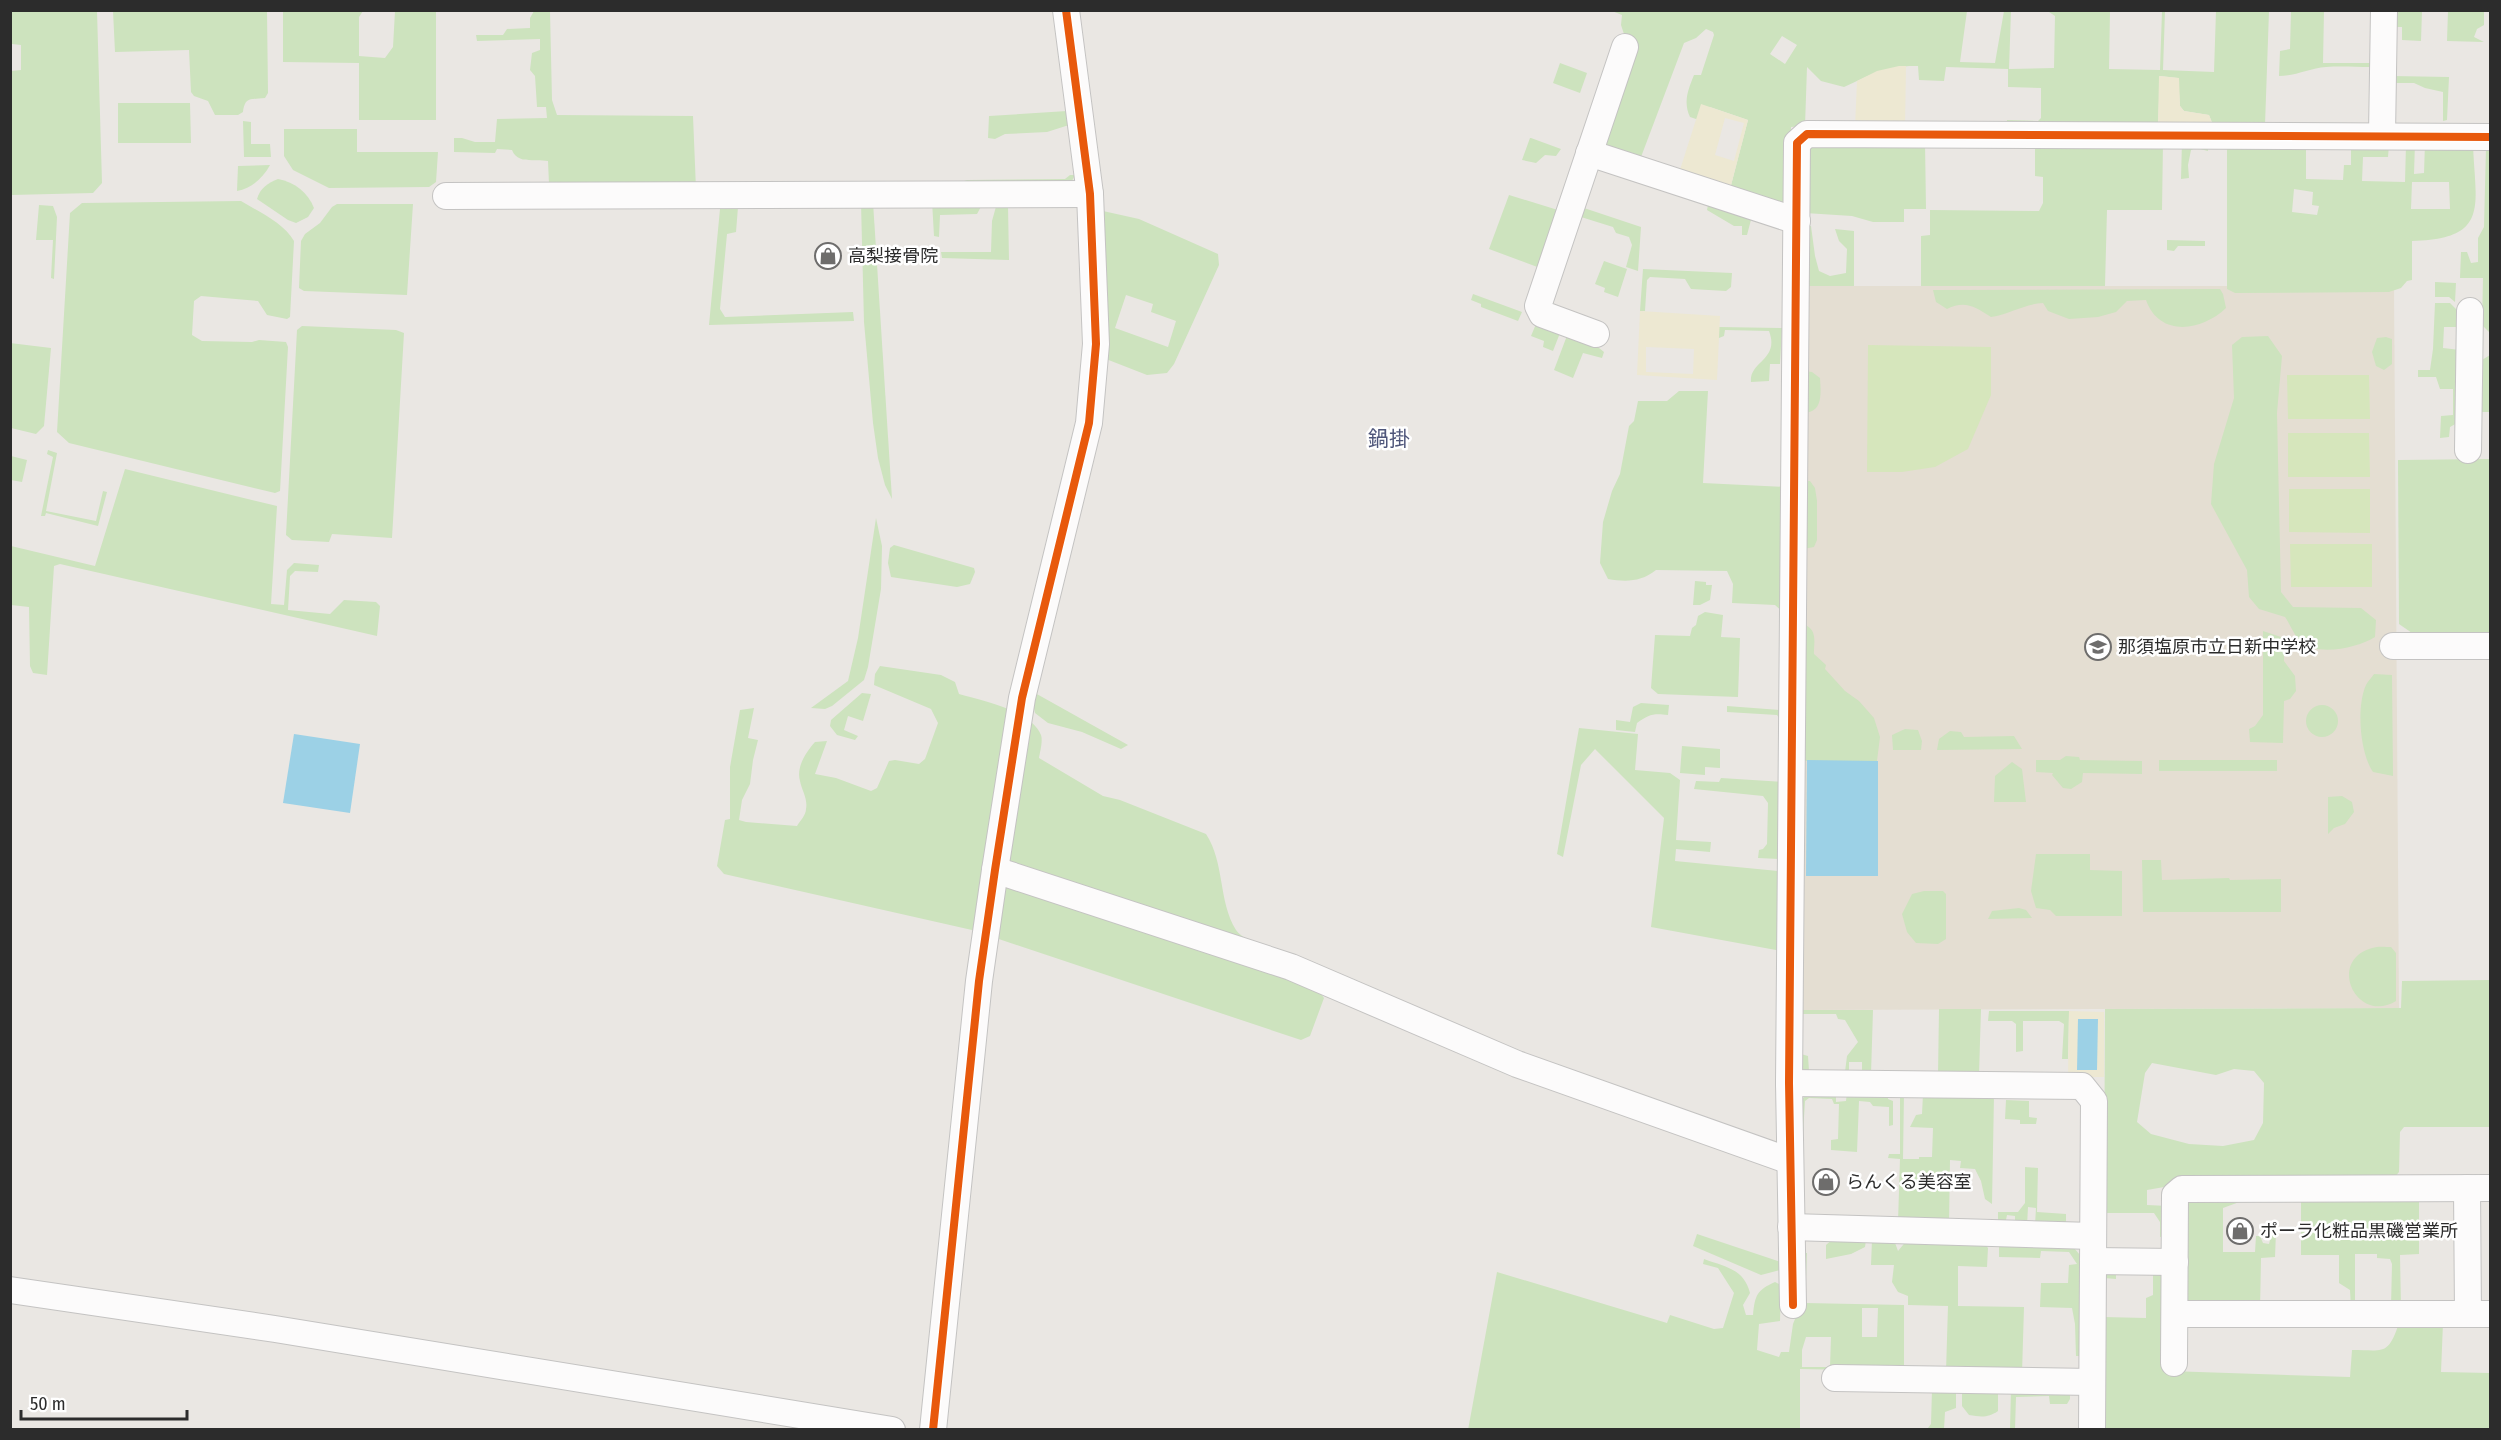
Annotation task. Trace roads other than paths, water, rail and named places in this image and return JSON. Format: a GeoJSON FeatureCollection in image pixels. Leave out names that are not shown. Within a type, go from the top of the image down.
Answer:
{"type":"FeatureCollection","features":[{"type":"Feature","properties":{"kind":"street"},"geometry":{"type":"LineString","coordinates":[[933,1430],[980,981],[995,870],[1022,698],[1089,423],[1096,344],[1090,194],[1066,10]]}},
{"type":"Feature","properties":{"kind":"street"},"geometry":{"type":"LineString","coordinates":[[2382,135],[2384,10]]}},
{"type":"Feature","properties":{"kind":"street"},"geometry":{"type":"LineString","coordinates":[[1596,334],[1542,314],[1538,306],[1625,47]]}},
{"type":"Feature","properties":{"kind":"street"},"geometry":{"type":"LineString","coordinates":[[1792,1305],[1789,1083],[1797,143],[1807,135],[2490,137]]}},
{"type":"Feature","properties":{"kind":"street"},"geometry":{"type":"LineString","coordinates":[[1590,153],[1797,221]]}},
{"type":"Feature","properties":{"kind":"street"},"geometry":{"type":"LineString","coordinates":[[446,196],[1090,194]]}},
{"type":"Feature","properties":{"kind":"street"},"geometry":{"type":"LineString","coordinates":[[2468,450],[2480,345],[2470,311]]}},
{"type":"Feature","properties":{"kind":"street"},"geometry":{"type":"LineString","coordinates":[[2393,646],[2490,646]]}},
{"type":"Feature","properties":{"kind":"street"},"geometry":{"type":"LineString","coordinates":[[995,870],[1291,967],[1517,1064],[1790,1161]]}},
{"type":"Feature","properties":{"kind":"street"},"geometry":{"type":"LineString","coordinates":[[1789,1083],[2082,1086],[2094,1101],[2092,1430]]}},
{"type":"Feature","properties":{"kind":"street"},"geometry":{"type":"LineString","coordinates":[[2174,1363],[2175,1195],[2182,1189],[2479,1188],[2479,1314],[2175,1314]]}},
{"type":"Feature","properties":{"kind":"street"},"geometry":{"type":"LineString","coordinates":[[1791,1227],[2093,1248],[2175,1262]]}},
{"type":"Feature","properties":{"kind":"street"},"geometry":{"type":"LineString","coordinates":[[10,1290],[275,1329],[892,1430]]}},
{"type":"Feature","properties":{"kind":"street"},"geometry":{"type":"LineString","coordinates":[[1835,1378],[2092,1382]]}},
{"type":"Feature","properties":{"kind":"water"},"geometry":{"type":"Polygon","coordinates":[[[294,734],[360,744],[350,813],[283,803],[294,734]]]}},
{"type":"Feature","properties":{"kind":"water"},"geometry":{"type":"Polygon","coordinates":[[[1807,760],[1878,761],[1878,876],[1806,876],[1807,760]]]}},
{"type":"Feature","properties":{"kind":"water"},"geometry":{"type":"Polygon","coordinates":[[[2078,1019],[2098,1019],[2097,1070],[2077,1070],[2078,1019]]]}},
{"type":"Feature","properties":{"kind":"place","name":"高梨接骨院"},"geometry":{"type":"Point","coordinates":[828,256]}},
{"type":"Feature","properties":{"kind":"place","name":"那須塩原市立日新中学校"},"geometry":{"type":"Point","coordinates":[2098,647]}},
{"type":"Feature","properties":{"kind":"place","name":"らんくる美容室"},"geometry":{"type":"Point","coordinates":[1826,1182]}},
{"type":"Feature","properties":{"kind":"place","name":"ポーラ化粧品黒磯営業所"},"geometry":{"type":"Point","coordinates":[2240,1231]}},
{"type":"Feature","properties":{"kind":"district","name":"鍋掛"},"geometry":{"type":"Point","coordinates":[1389,439]}}]}
